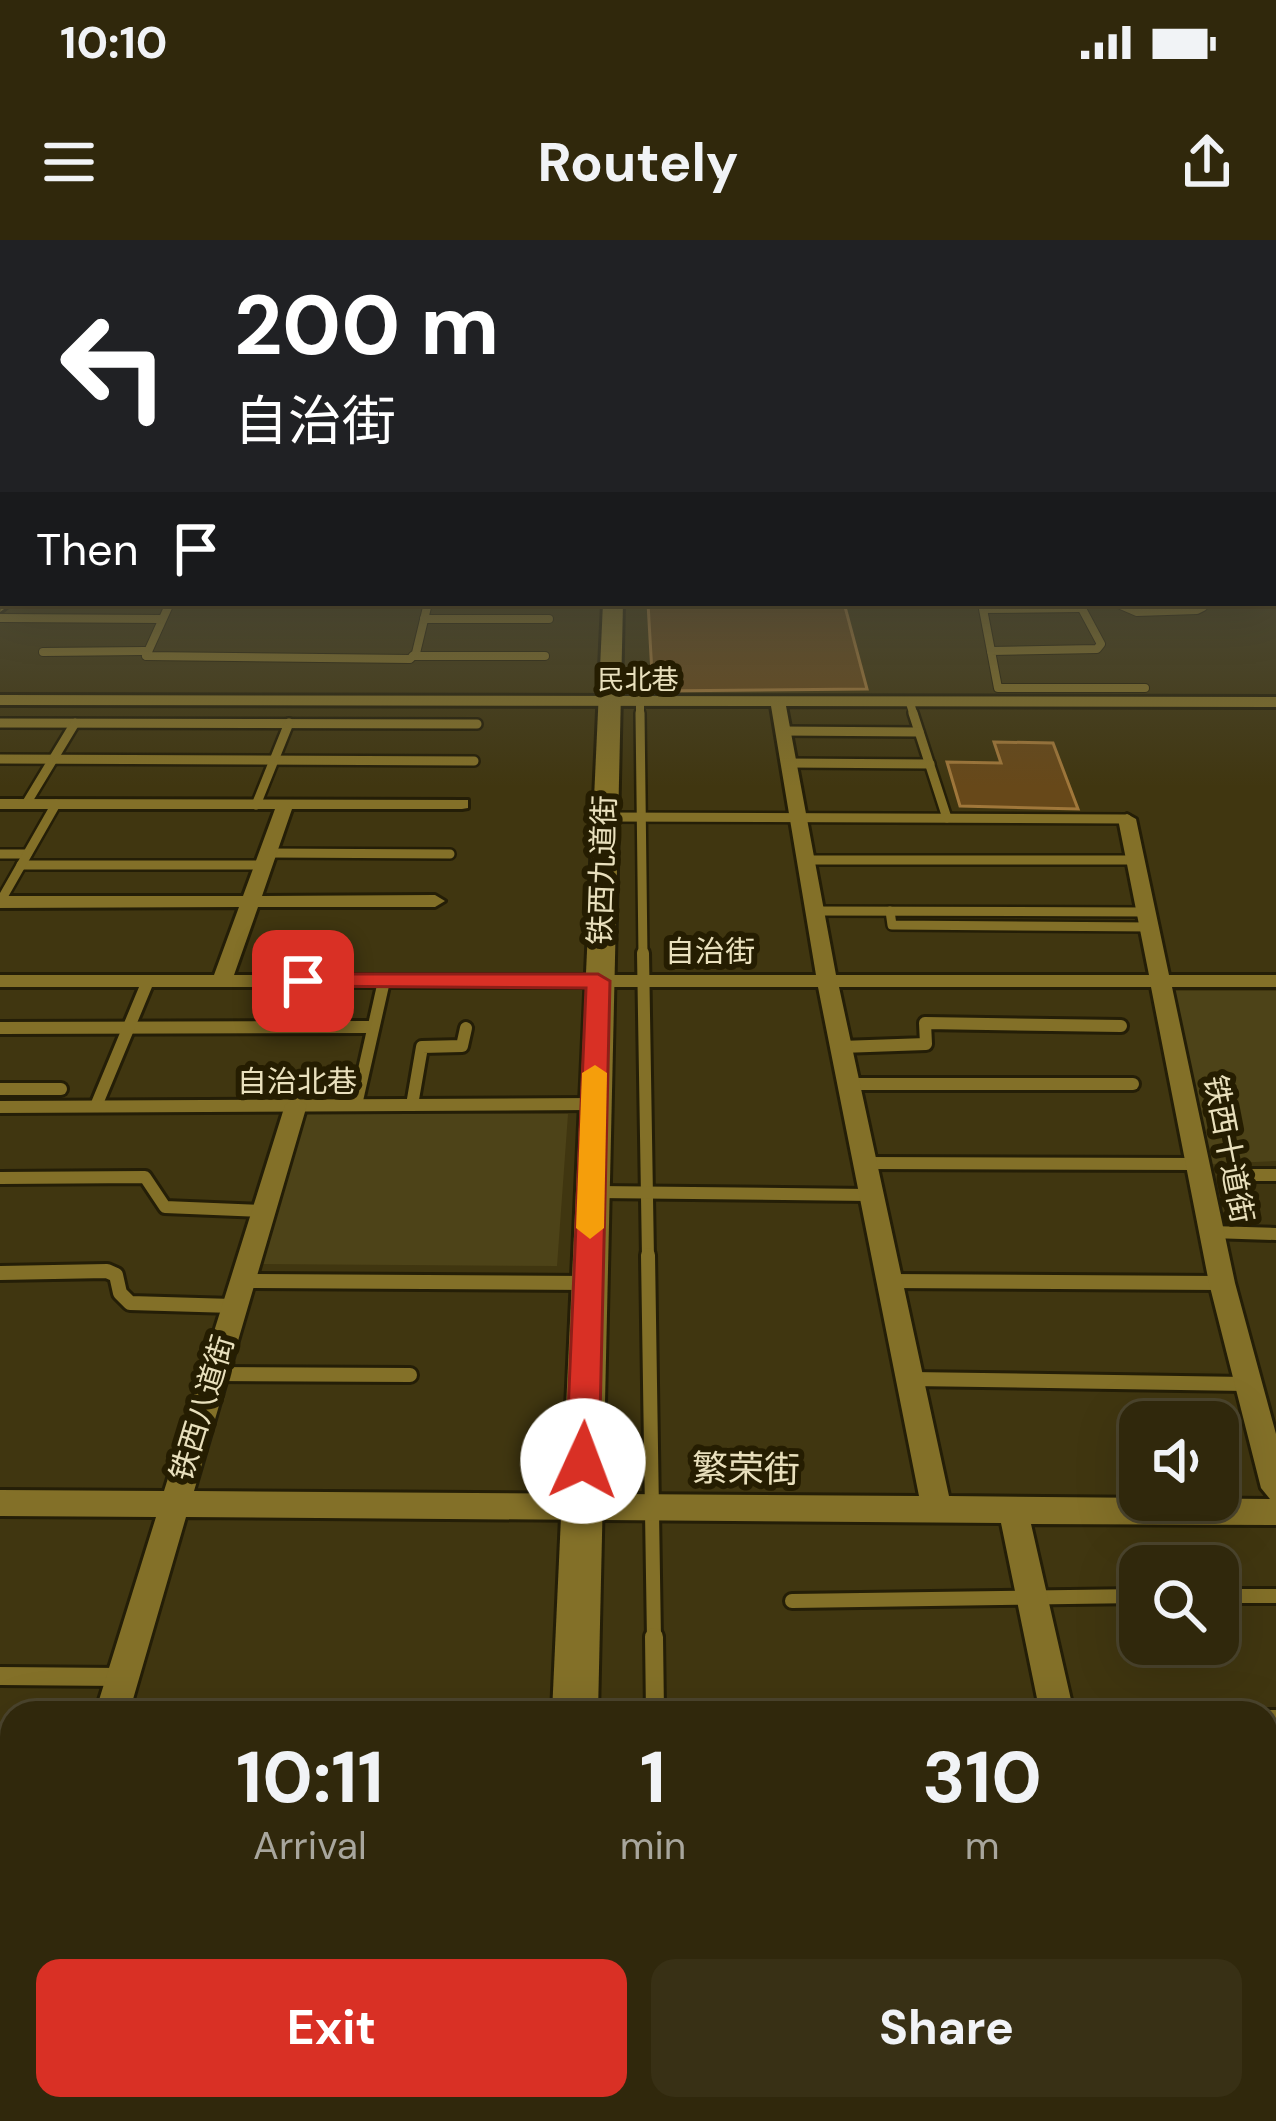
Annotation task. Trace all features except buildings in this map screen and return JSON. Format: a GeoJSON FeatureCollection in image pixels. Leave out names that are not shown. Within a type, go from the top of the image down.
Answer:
{"type":"FeatureCollection","features":[{"type":"Feature","properties":{"kind":"main road","name":"铁西九道街"},"geometry":{"type":"LineString","coordinates":[[575,1701],[604,818],[624,704],[614,612]]}},
{"type":"Feature","properties":{"kind":"street","name":"民北巷"},"geometry":{"type":"LineString","coordinates":[[0,700],[1276,702]]}},
{"type":"Feature","properties":{"kind":"street"},"geometry":{"type":"LineString","coordinates":[[778,703],[827,981],[938,1510]]}},
{"type":"Feature","properties":{"kind":"street"},"geometry":{"type":"LineString","coordinates":[[0,804],[462,804]]}},
{"type":"Feature","properties":{"kind":"street"},"geometry":{"type":"LineString","coordinates":[[222,981],[285,805]]}},
{"type":"Feature","properties":{"kind":"street","name":"铁西十道街"},"geometry":{"type":"LineString","coordinates":[[1127,819],[1210,1232],[1276,1487]]}},
{"type":"Feature","properties":{"kind":"street"},"geometry":{"type":"LineString","coordinates":[[0,902],[435,902]]}},
{"type":"Feature","properties":{"kind":"street","name":"自治街"},"geometry":{"type":"LineString","coordinates":[[0,981],[1276,981]]}},
{"type":"Feature","properties":{"kind":"street","name":"铁西八道街"},"geometry":{"type":"LineString","coordinates":[[115,1701],[296,1105]]}},
{"type":"Feature","properties":{"kind":"street","name":"繁荣街"},"geometry":{"type":"LineString","coordinates":[[0,1503],[1276,1512]]}},
{"type":"Feature","properties":{"kind":"street"},"geometry":{"type":"LineString","coordinates":[[1013,1511],[1054,1701]]}},
{"type":"Feature","properties":{"kind":"lane"},"geometry":{"type":"LineString","coordinates":[[165,612],[146,656],[165,660],[545,656]]}},
{"type":"Feature","properties":{"kind":"lane"},"geometry":{"type":"LineString","coordinates":[[412,656],[426,612]]}},
{"type":"Feature","properties":{"kind":"lane"},"geometry":{"type":"LineString","coordinates":[[984,612],[995,683],[1004,689],[1145,688]]}},
{"type":"Feature","properties":{"kind":"lane"},"geometry":{"type":"LineString","coordinates":[[991,651],[1097,650],[1101,644],[1084,612]]}},
{"type":"Feature","properties":{"kind":"lane"},"geometry":{"type":"LineString","coordinates":[[0,618],[160,619]]}},
{"type":"Feature","properties":{"kind":"lane"},"geometry":{"type":"LineString","coordinates":[[424,619],[549,619]]}},
{"type":"Feature","properties":{"kind":"lane"},"geometry":{"type":"LineString","coordinates":[[44,652],[145,651]]}},
{"type":"Feature","properties":{"kind":"lane"},"geometry":{"type":"LineString","coordinates":[[910,703],[947,818]]}},
{"type":"Feature","properties":{"kind":"lane"},"geometry":{"type":"LineString","coordinates":[[624,704],[640,818],[646,981],[643,1193],[655,1701]]}},
{"type":"Feature","properties":{"kind":"lane"},"geometry":{"type":"LineString","coordinates":[[0,723],[477,724]]}},
{"type":"Feature","properties":{"kind":"lane"},"geometry":{"type":"LineString","coordinates":[[26,804],[75,723]]}},
{"type":"Feature","properties":{"kind":"lane"},"geometry":{"type":"LineString","coordinates":[[256,805],[289,723]]}},
{"type":"Feature","properties":{"kind":"lane"},"geometry":{"type":"LineString","coordinates":[[782,731],[920,732]]}},
{"type":"Feature","properties":{"kind":"lane"},"geometry":{"type":"LineString","coordinates":[[0,759],[474,760]]}},
{"type":"Feature","properties":{"kind":"lane"},"geometry":{"type":"LineString","coordinates":[[788,763],[930,764]]}},
{"type":"Feature","properties":{"kind":"lane"},"geometry":{"type":"LineString","coordinates":[[0,902],[56,804]]}},
{"type":"Feature","properties":{"kind":"lane"},"geometry":{"type":"LineString","coordinates":[[604,818],[1127,819]]}},
{"type":"Feature","properties":{"kind":"lane"},"geometry":{"type":"LineString","coordinates":[[0,854],[24,860],[450,854]]}},
{"type":"Feature","properties":{"kind":"lane"},"geometry":{"type":"LineString","coordinates":[[806,860],[1136,860]]}},
{"type":"Feature","properties":{"kind":"lane"},"geometry":{"type":"LineString","coordinates":[[814,911],[890,911],[892,925],[1149,920]]}},
{"type":"Feature","properties":{"kind":"lane"},"geometry":{"type":"LineString","coordinates":[[96,1106],[148,981]]}},
{"type":"Feature","properties":{"kind":"lane"},"geometry":{"type":"LineString","coordinates":[[356,1105],[384,981]]}},
{"type":"Feature","properties":{"kind":"lane"},"geometry":{"type":"LineString","coordinates":[[841,1047],[926,1045],[925,1023],[1121,1026]]}},
{"type":"Feature","properties":{"kind":"lane"},"geometry":{"type":"LineString","coordinates":[[0,1028],[374,1027]]}},
{"type":"Feature","properties":{"kind":"lane"},"geometry":{"type":"LineString","coordinates":[[412,1105],[422,1047],[462,1046],[466,1028]]}},
{"type":"Feature","properties":{"kind":"lane"},"geometry":{"type":"LineString","coordinates":[[848,1084],[1133,1084]]}},
{"type":"Feature","properties":{"kind":"lane"},"geometry":{"type":"LineString","coordinates":[[0,1089],[61,1089]]}},
{"type":"Feature","properties":{"kind":"lane","name":"自治北巷"},"geometry":{"type":"LineString","coordinates":[[0,1107],[594,1104]]}},
{"type":"Feature","properties":{"kind":"lane"},"geometry":{"type":"LineString","coordinates":[[865,1162],[1200,1164]]}},
{"type":"Feature","properties":{"kind":"lane"},"geometry":{"type":"LineString","coordinates":[[1250,1175],[1276,1175]]}},
{"type":"Feature","properties":{"kind":"lane"},"geometry":{"type":"LineString","coordinates":[[0,1178],[145,1178],[165,1207],[263,1211]]}},
{"type":"Feature","properties":{"kind":"lane"},"geometry":{"type":"LineString","coordinates":[[591,1192],[872,1195]]}},
{"type":"Feature","properties":{"kind":"lane"},"geometry":{"type":"LineString","coordinates":[[1210,1232],[1276,1234]]}},
{"type":"Feature","properties":{"kind":"lane"},"geometry":{"type":"LineString","coordinates":[[0,1273],[107,1271],[116,1275],[120,1293],[130,1303],[237,1293],[588,1283]]}},
{"type":"Feature","properties":{"kind":"lane"},"geometry":{"type":"LineString","coordinates":[[890,1281],[1222,1283]]}},
{"type":"Feature","properties":{"kind":"lane"},"geometry":{"type":"LineString","coordinates":[[212,1374],[410,1375]]}},
{"type":"Feature","properties":{"kind":"lane"},"geometry":{"type":"LineString","coordinates":[[910,1378],[1246,1384]]}},
{"type":"Feature","properties":{"kind":"lane"},"geometry":{"type":"LineString","coordinates":[[792,1601],[1119,1596]]}},
{"type":"Feature","properties":{"kind":"lane"},"geometry":{"type":"LineString","coordinates":[[1239,1596],[1276,1596]]}},
{"type":"Feature","properties":{"kind":"lane"},"geometry":{"type":"LineString","coordinates":[[0,1676],[122,1677]]}},
{"type":"Feature","properties":{"kind":"shaded area"},"geometry":{"type":"Polygon","coordinates":[[[1174,991],[1276,991],[1276,1161],[1212,1164],[1174,991]]]}},
{"type":"Feature","properties":{"kind":"shaded area"},"geometry":{"type":"Polygon","coordinates":[[[300,1112],[568,1114],[557,1266],[259,1264],[300,1112]]]}},
{"type":"Feature","properties":{"kind":"slow traffic"},"geometry":{"type":"LineString","coordinates":[[590,1228],[595,1073]]}},
{"type":"Feature","properties":{"kind":"route"},"geometry":{"type":"LineString","coordinates":[[303,981],[598,981],[583,1461]]}}]}
